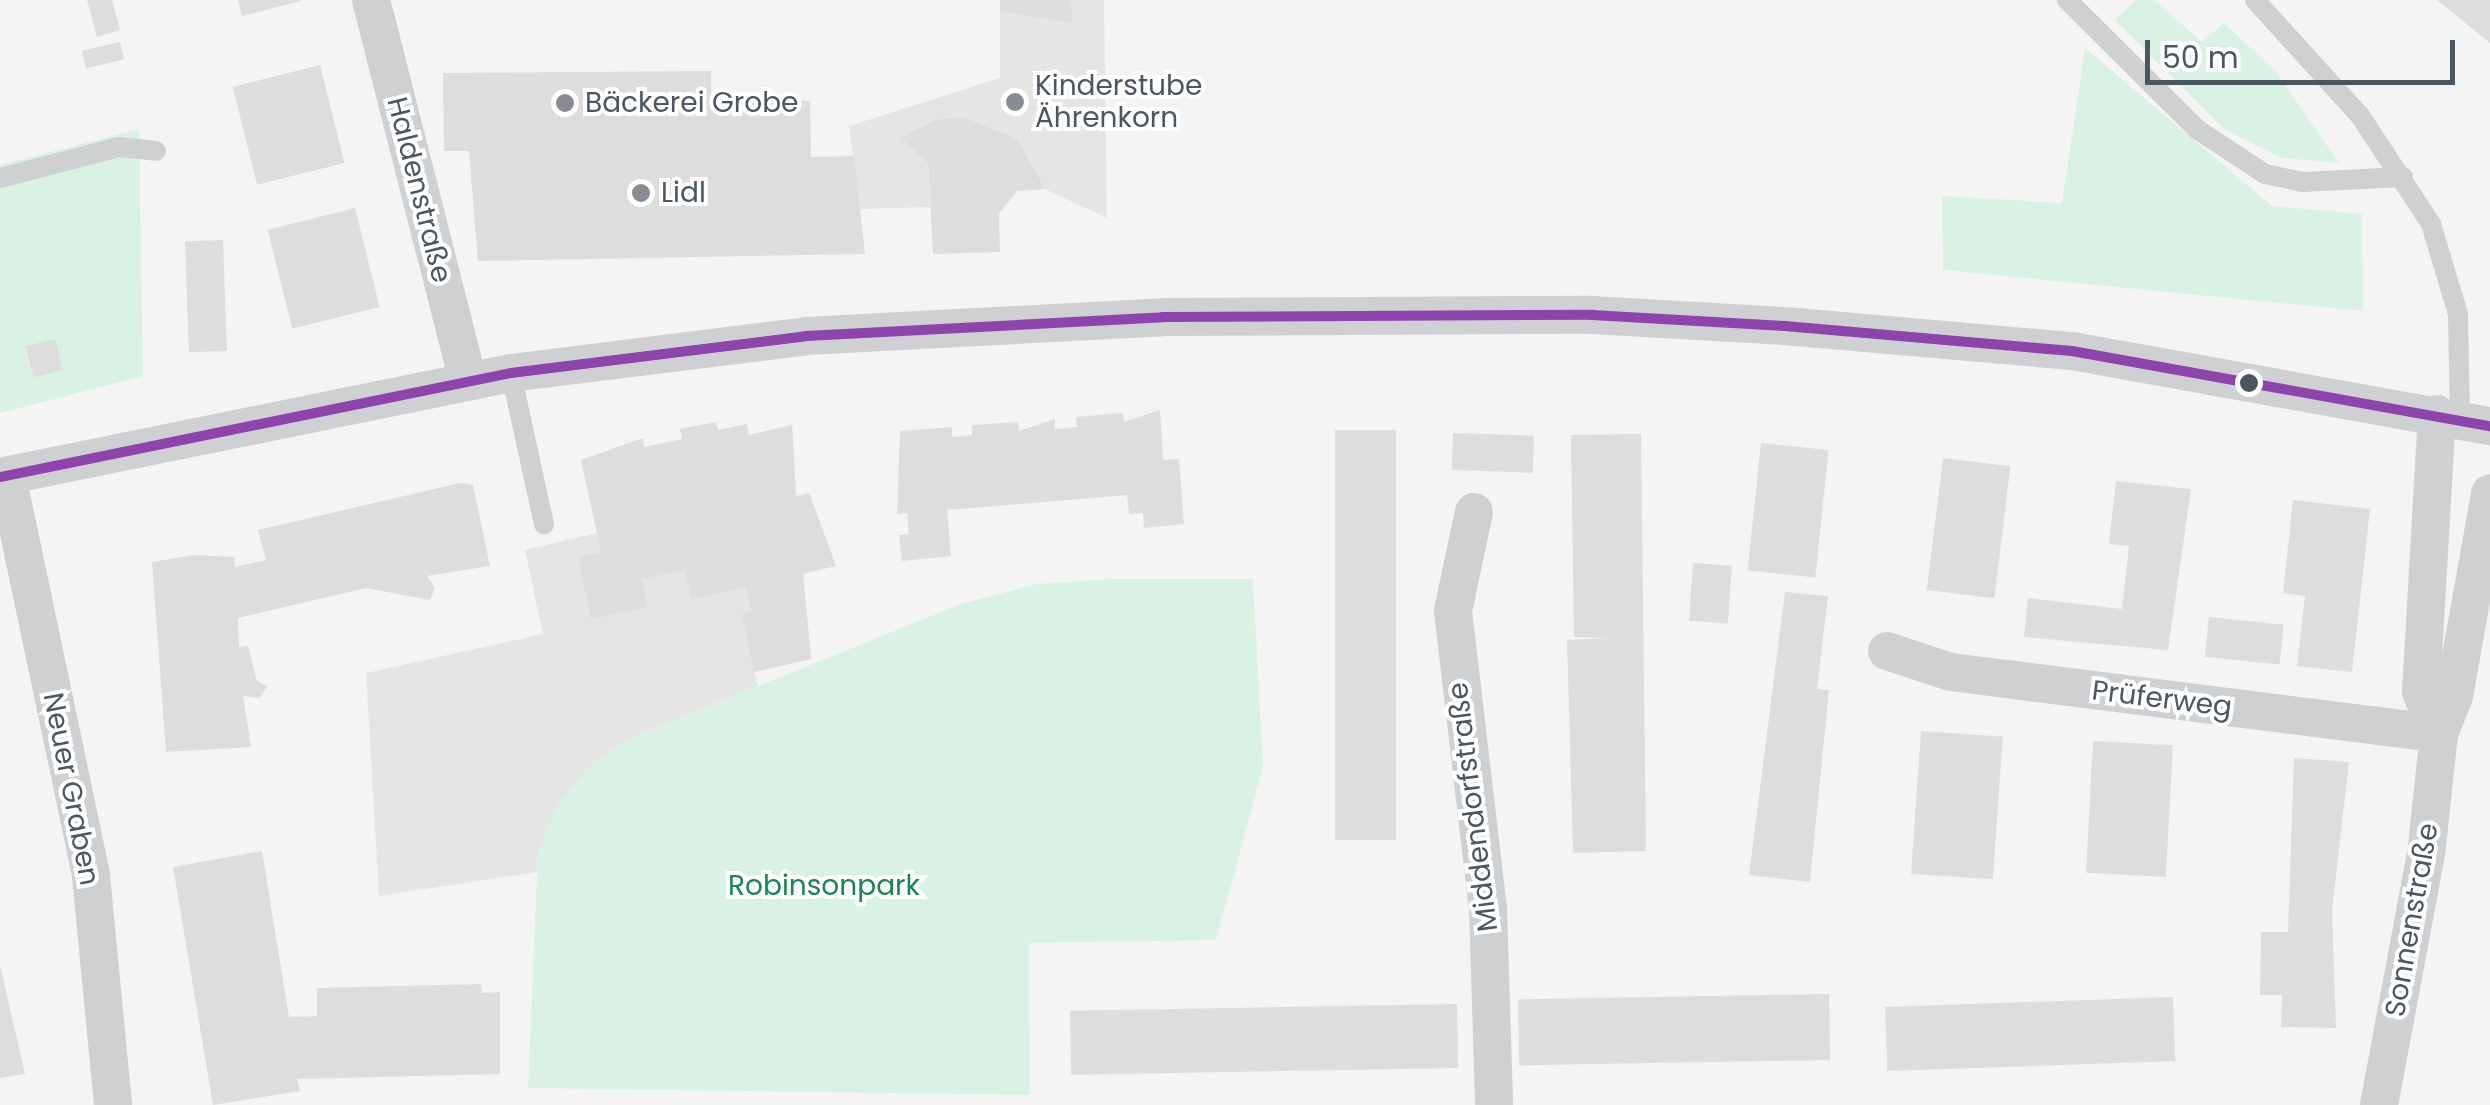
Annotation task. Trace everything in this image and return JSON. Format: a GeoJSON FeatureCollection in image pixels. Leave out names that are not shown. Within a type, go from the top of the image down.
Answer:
{"type":"FeatureCollection","features":[{"type":"Feature","properties":{"kind":"street","name":"Haldenstraße"},"geometry":{"type":"LineString","coordinates":[[371,0],[468,380]]}},
{"type":"Feature","properties":{"kind":"street"},"geometry":{"type":"LineString","coordinates":[[3,477],[511,373],[806,336],[1072,320],[1592,315],[2072,351],[2462,419]]}},
{"type":"Feature","properties":{"kind":"street","name":"Sonnenstraße"},"geometry":{"type":"LineString","coordinates":[[2438,734],[2420,692],[2462,419]]}},
{"type":"Feature","properties":{"kind":"street","name":"Neuer Graben"},"geometry":{"type":"LineString","coordinates":[[3,477],[91,876],[113,1105]]}},
{"type":"Feature","properties":{"kind":"street","name":"Sonnenstraße"},"geometry":{"type":"LineString","coordinates":[[2378,1105],[2426,856],[2438,734],[2454,696],[2490,493]]}},
{"type":"Feature","properties":{"kind":"street","name":"Middendorfstraße"},"geometry":{"type":"LineString","coordinates":[[1474,512],[1452,611],[1488,910],[1494,1105]]}},
{"type":"Feature","properties":{"kind":"street","name":"Prüferweg"},"geometry":{"type":"LineString","coordinates":[[1888,651],[1951,672],[2438,734]]}},
{"type":"Feature","properties":{"kind":"lane"},"geometry":{"type":"LineString","coordinates":[[2067,0],[2198,130],[2265,174],[2303,182],[2402,177]]}},
{"type":"Feature","properties":{"kind":"lane"},"geometry":{"type":"LineString","coordinates":[[2256,0],[2362,117],[2402,177],[2449,271],[2462,419]]}},
{"type":"Feature","properties":{"kind":"lane"},"geometry":{"type":"LineString","coordinates":[[0,178],[119,147],[156,150]]}},
{"type":"Feature","properties":{"kind":"lane"},"geometry":{"type":"LineString","coordinates":[[511,373],[544,524]]}},
{"type":"Feature","properties":{"kind":"shaded area","name":"Kinderstube Ährenkorn"},"geometry":{"type":"Polygon","coordinates":[[[1000,0],[1104,0],[1107,218],[1045,189],[1017,191],[945,156],[928,164],[930,207],[860,209],[849,126],[1000,78],[1000,0]]]}},
{"type":"Feature","properties":{"kind":"shaded area"},"geometry":{"type":"Polygon","coordinates":[[[792,425],[796,496],[809,493],[836,566],[803,574],[811,659],[754,671],[758,686],[635,736],[590,766],[538,852],[537,872],[379,896],[366,673],[543,634],[525,550],[597,533],[599,542],[749,435],[792,425]]]}},
{"type":"Feature","properties":{"kind":"green space"},"geometry":{"type":"Polygon","coordinates":[[[2136,0],[2154,0],[2202,42],[2224,23],[2276,72],[2339,163],[2282,158],[2224,129],[2115,20],[2136,0]]]}},
{"type":"Feature","properties":{"kind":"green space"},"geometry":{"type":"Polygon","coordinates":[[[2085,48],[2272,206],[2362,214],[2363,311],[1943,270],[1942,196],[2062,203],[2085,48]]]}},
{"type":"Feature","properties":{"kind":"green space"},"geometry":{"type":"Polygon","coordinates":[[[139,129],[143,376],[0,413],[0,165],[139,129]]]}},
{"type":"Feature","properties":{"kind":"green space","name":"Robinsonpark"},"geometry":{"type":"Polygon","coordinates":[[[1113,579],[1253,579],[1263,767],[1216,940],[1029,943],[1030,1095],[528,1088],[538,852],[556,807],[590,766],[635,736],[961,604],[1037,584],[1113,579]]]}},
{"type":"Feature","properties":{"kind":"building"},"geometry":{"type":"Polygon","coordinates":[[[87,0],[112,0],[120,30],[97,37],[87,0]]]}},
{"type":"Feature","properties":{"kind":"building"},"geometry":{"type":"Polygon","coordinates":[[[238,0],[299,0],[300,1],[242,16],[238,0]]]}},
{"type":"Feature","properties":{"kind":"building"},"geometry":{"type":"Polygon","coordinates":[[[1000,0],[1071,0],[1072,23],[1000,11],[1000,0]]]}},
{"type":"Feature","properties":{"kind":"building"},"geometry":{"type":"Polygon","coordinates":[[[2437,0],[2490,0],[2490,43],[2437,0]]]}},
{"type":"Feature","properties":{"kind":"building"},"geometry":{"type":"Polygon","coordinates":[[[120,42],[124,60],[86,68],[82,51],[120,42]]]}},
{"type":"Feature","properties":{"kind":"building"},"geometry":{"type":"Polygon","coordinates":[[[320,65],[344,163],[257,185],[233,87],[320,65]]]}},
{"type":"Feature","properties":{"kind":"building","name":"Lidl"},"geometry":{"type":"Polygon","coordinates":[[[711,71],[711,102],[810,101],[811,157],[854,156],[865,254],[478,261],[469,151],[444,151],[443,73],[711,71]]]}},
{"type":"Feature","properties":{"kind":"building"},"geometry":{"type":"Polygon","coordinates":[[[963,117],[1017,139],[1045,189],[1017,191],[999,214],[1000,252],[933,254],[928,163],[901,138],[936,120],[963,117]]]}},
{"type":"Feature","properties":{"kind":"building"},"geometry":{"type":"Polygon","coordinates":[[[355,208],[380,307],[292,329],[268,230],[355,208]]]}},
{"type":"Feature","properties":{"kind":"building"},"geometry":{"type":"Polygon","coordinates":[[[223,240],[227,351],[189,352],[185,241],[223,240]]]}},
{"type":"Feature","properties":{"kind":"building"},"geometry":{"type":"Polygon","coordinates":[[[55,339],[63,370],[34,377],[26,346],[55,339]]]}},
{"type":"Feature","properties":{"kind":"building"},"geometry":{"type":"Polygon","coordinates":[[[1160,410],[1163,460],[1179,459],[1184,524],[1144,528],[1143,513],[1129,514],[1127,495],[947,510],[951,556],[902,561],[899,535],[909,534],[907,513],[897,514],[900,431],[952,427],[952,437],[972,435],[972,425],[1018,422],[1019,431],[1055,419],[1055,429],[1077,427],[1076,417],[1123,413],[1124,422],[1160,410]]]}},
{"type":"Feature","properties":{"kind":"building"},"geometry":{"type":"Polygon","coordinates":[[[716,422],[718,430],[747,424],[749,435],[792,425],[796,496],[809,493],[836,566],[803,573],[811,659],[754,672],[742,614],[751,612],[746,587],[691,599],[685,570],[642,579],[648,607],[591,619],[578,557],[601,552],[581,460],[643,438],[644,447],[682,439],[680,429],[716,422]]]}},
{"type":"Feature","properties":{"kind":"building"},"geometry":{"type":"Polygon","coordinates":[[[1335,430],[1396,430],[1396,840],[1335,840],[1335,430]]]}},
{"type":"Feature","properties":{"kind":"building"},"geometry":{"type":"Polygon","coordinates":[[[1453,433],[1534,436],[1533,473],[1452,470],[1453,433]]]}},
{"type":"Feature","properties":{"kind":"building"},"geometry":{"type":"Polygon","coordinates":[[[1641,434],[1646,851],[1573,853],[1567,640],[1608,638],[1574,637],[1571,435],[1641,434]]]}},
{"type":"Feature","properties":{"kind":"building"},"geometry":{"type":"Polygon","coordinates":[[[1761,443],[1829,450],[1815,577],[1748,570],[1761,443]]]}},
{"type":"Feature","properties":{"kind":"building"},"geometry":{"type":"Polygon","coordinates":[[[1943,458],[2010,466],[1994,598],[1927,590],[1943,458]]]}},
{"type":"Feature","properties":{"kind":"building"},"geometry":{"type":"Polygon","coordinates":[[[2116,481],[2191,489],[2168,650],[2024,637],[2028,598],[2122,609],[2129,546],[2109,544],[2116,481]]]}},
{"type":"Feature","properties":{"kind":"building"},"geometry":{"type":"Polygon","coordinates":[[[460,483],[473,485],[490,566],[427,576],[435,588],[430,600],[366,588],[238,618],[239,647],[248,646],[257,681],[267,686],[260,698],[243,696],[251,747],[166,752],[152,562],[195,555],[234,557],[235,567],[266,560],[258,530],[460,483]]]}},
{"type":"Feature","properties":{"kind":"building"},"geometry":{"type":"Polygon","coordinates":[[[2293,500],[2370,509],[2352,672],[2297,666],[2305,596],[2283,593],[2293,500]]]}},
{"type":"Feature","properties":{"kind":"building"},"geometry":{"type":"Polygon","coordinates":[[[1693,563],[1732,566],[1728,624],[1689,621],[1693,563]]]}},
{"type":"Feature","properties":{"kind":"building"},"geometry":{"type":"Polygon","coordinates":[[[1785,592],[1828,596],[1817,689],[1829,690],[1810,882],[1749,875],[1785,592]]]}},
{"type":"Feature","properties":{"kind":"building"},"geometry":{"type":"Polygon","coordinates":[[[2209,617],[2284,625],[2279,665],[2205,657],[2209,617]]]}},
{"type":"Feature","properties":{"kind":"building"},"geometry":{"type":"Polygon","coordinates":[[[1921,731],[2003,737],[1993,879],[1911,874],[1921,731]]]}},
{"type":"Feature","properties":{"kind":"building"},"geometry":{"type":"Polygon","coordinates":[[[2093,741],[2173,745],[2166,877],[2086,873],[2093,741]]]}},
{"type":"Feature","properties":{"kind":"building"},"geometry":{"type":"Polygon","coordinates":[[[2294,758],[2349,762],[2332,910],[2336,1028],[2281,1027],[2282,995],[2260,995],[2261,932],[2288,932],[2294,758]]]}},
{"type":"Feature","properties":{"kind":"building"},"geometry":{"type":"Polygon","coordinates":[[[262,851],[289,1017],[317,1016],[317,988],[481,984],[482,993],[500,992],[500,1074],[297,1079],[300,1091],[213,1105],[173,867],[262,851]]]}},
{"type":"Feature","properties":{"kind":"building"},"geometry":{"type":"Polygon","coordinates":[[[0,965],[25,1074],[0,1078],[0,965]]]}},
{"type":"Feature","properties":{"kind":"building"},"geometry":{"type":"Polygon","coordinates":[[[1829,994],[1830,1060],[1519,1065],[1518,999],[1829,994]]]}},
{"type":"Feature","properties":{"kind":"building"},"geometry":{"type":"Polygon","coordinates":[[[2173,997],[2175,1061],[1887,1071],[1885,1007],[2173,997]]]}},
{"type":"Feature","properties":{"kind":"building"},"geometry":{"type":"Polygon","coordinates":[[[1457,1004],[1458,1068],[1071,1075],[1070,1011],[1457,1004]]]}},
{"type":"Feature","properties":{"kind":"transit line"},"geometry":{"type":"LineString","coordinates":[[0,477],[511,373],[806,336],[1163,317],[1592,315],[1785,326],[2072,351],[2490,426]]}},
{"type":"Feature","properties":{"kind":"place","name":"Kinderstube Ährenkorn"},"geometry":{"type":"Point","coordinates":[1015,102]}},
{"type":"Feature","properties":{"kind":"place","name":"Bäckerei Grobe"},"geometry":{"type":"Point","coordinates":[565,103]}},
{"type":"Feature","properties":{"kind":"place","name":"Lidl"},"geometry":{"type":"Point","coordinates":[641,193]}}]}
